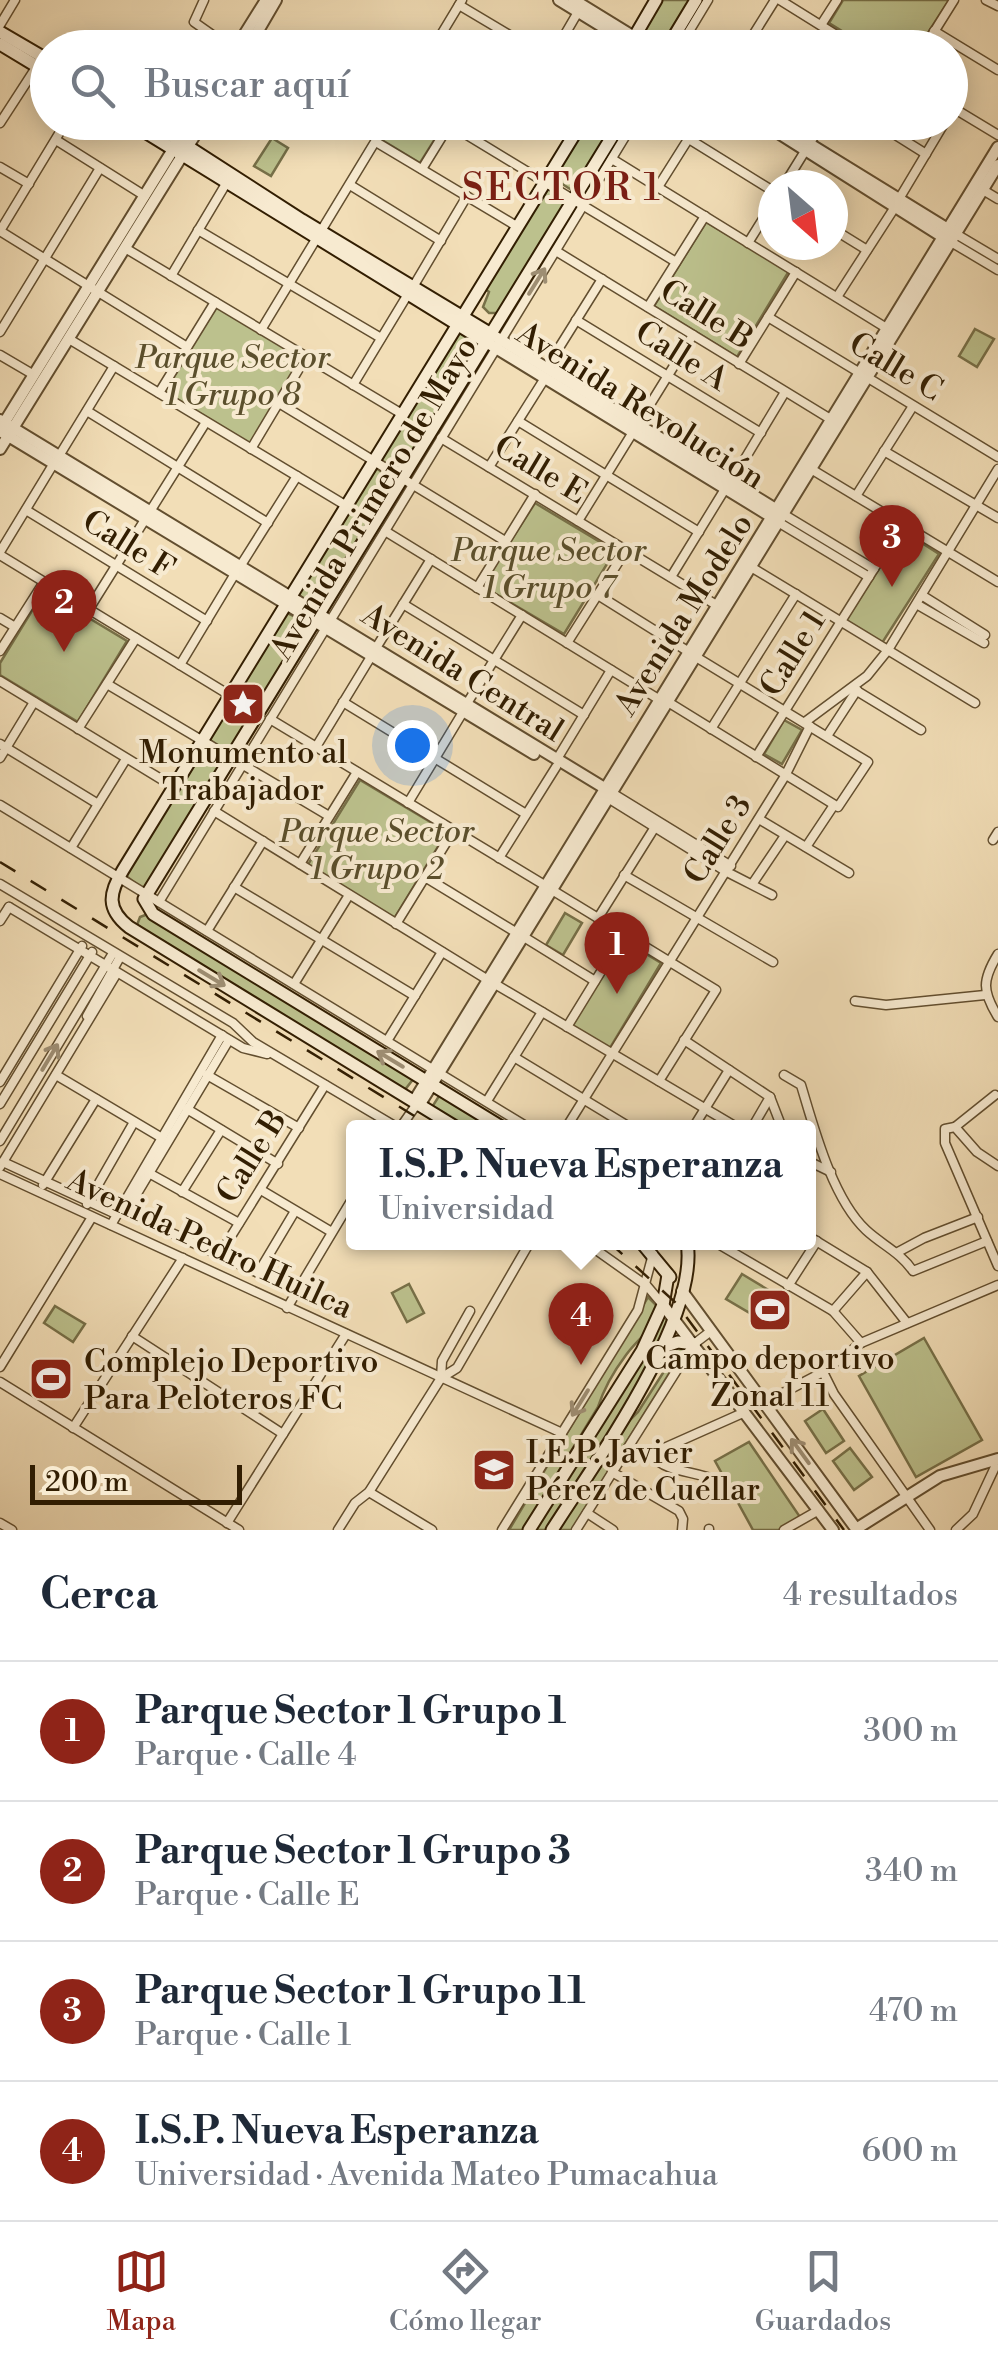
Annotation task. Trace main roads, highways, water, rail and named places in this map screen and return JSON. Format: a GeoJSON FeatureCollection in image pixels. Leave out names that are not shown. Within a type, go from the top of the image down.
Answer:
{"type":"FeatureCollection","features":[{"type":"Feature","properties":{"kind":"main road"},"geometry":{"type":"LineString","coordinates":[[640,30],[656,0]]}},
{"type":"Feature","properties":{"kind":"main road"},"geometry":{"type":"LineString","coordinates":[[678,30],[696,0]]}},
{"type":"Feature","properties":{"kind":"main road"},"geometry":{"type":"LineString","coordinates":[[0,28],[30,54]]}},
{"type":"Feature","properties":{"kind":"main road"},"geometry":{"type":"LineString","coordinates":[[0,44],[30,59]]}},
{"type":"Feature","properties":{"kind":"main road","name":"Avenida Revolución"},"geometry":{"type":"LineString","coordinates":[[165,140],[494,341]]}},
{"type":"Feature","properties":{"kind":"main road","name":"Avenida Revolución"},"geometry":{"type":"LineString","coordinates":[[171,140],[227,182],[319,235]]}},
{"type":"Feature","properties":{"kind":"main road","name":"Avenida Primero de Mayo"},"geometry":{"type":"LineString","coordinates":[[570,140],[118,878],[111,903],[115,914],[128,927],[238,761],[579,202],[612,140]]}},
{"type":"Feature","properties":{"kind":"main road"},"geometry":{"type":"LineString","coordinates":[[145,899],[153,914],[433,1077],[493,1120]]}},
{"type":"Feature","properties":{"kind":"main road"},"geometry":{"type":"LineString","coordinates":[[128,927],[444,1120]]}},
{"type":"Feature","properties":{"kind":"main road"},"geometry":{"type":"LineString","coordinates":[[552,1530],[666,1346],[688,1267],[688,1250]]}},
{"type":"Feature","properties":{"kind":"main road"},"geometry":{"type":"LineString","coordinates":[[659,1259],[674,1270],[688,1267]]}},
{"type":"Feature","properties":{"kind":"main road"},"geometry":{"type":"LineString","coordinates":[[659,1259],[682,1291]]}},
{"type":"Feature","properties":{"kind":"main road"},"geometry":{"type":"LineString","coordinates":[[529,1530],[642,1351],[663,1305],[659,1259]]}},
{"type":"Feature","properties":{"kind":"main road"},"geometry":{"type":"LineString","coordinates":[[666,1346],[678,1342],[694,1344]]}},
{"type":"Feature","properties":{"kind":"main road"},"geometry":{"type":"LineString","coordinates":[[582,1445],[599,1455]]}},
{"type":"Feature","properties":{"kind":"railway"},"geometry":{"type":"LineString","coordinates":[[0,862],[421,1120]]}},
{"type":"Feature","properties":{"kind":"railway"},"geometry":{"type":"LineString","coordinates":[[618,1250],[676,1303],[844,1530]]}},
{"type":"Feature","properties":{"kind":"place","name":"Parque Sector 1 Grupo 11"},"geometry":{"type":"Point","coordinates":[892,587]}},
{"type":"Feature","properties":{"kind":"place","name":"Parque Sector 1 Grupo 3"},"geometry":{"type":"Point","coordinates":[64,652]}},
{"type":"Feature","properties":{"kind":"place","name":"Monumento al Trabajador"},"geometry":{"type":"Point","coordinates":[243,704]}},
{"type":"Feature","properties":{"kind":"place","name":"Parque Sector 1 Grupo 1"},"geometry":{"type":"Point","coordinates":[617,994]}},
{"type":"Feature","properties":{"kind":"place","name":"Campo deportivo Zonal 11"},"geometry":{"type":"Point","coordinates":[770,1310]}},
{"type":"Feature","properties":{"kind":"place","name":"I.S.P. Nueva Esperanza"},"geometry":{"type":"Point","coordinates":[581,1365]}},
{"type":"Feature","properties":{"kind":"place","name":"Complejo Deportivo Para Peloteros FC"},"geometry":{"type":"Point","coordinates":[51,1379]}},
{"type":"Feature","properties":{"kind":"place","name":"I.E.P. Javier Pérez de Cuéllar"},"geometry":{"type":"Point","coordinates":[494,1470]}},
{"type":"Feature","properties":{"kind":"district","name":"SECTOR 1"},"geometry":{"type":"Point","coordinates":[562,187]}},
{"type":"Feature","properties":{"kind":"park label","name":"Parque Sector 1 Grupo 8"},"geometry":{"type":"Point","coordinates":[233,376]}},
{"type":"Feature","properties":{"kind":"park label","name":"Parque Sector 1 Grupo 7"},"geometry":{"type":"Point","coordinates":[549,568]}},
{"type":"Feature","properties":{"kind":"park label","name":"Parque Sector 1 Grupo 2"},"geometry":{"type":"Point","coordinates":[377,850]}}]}
